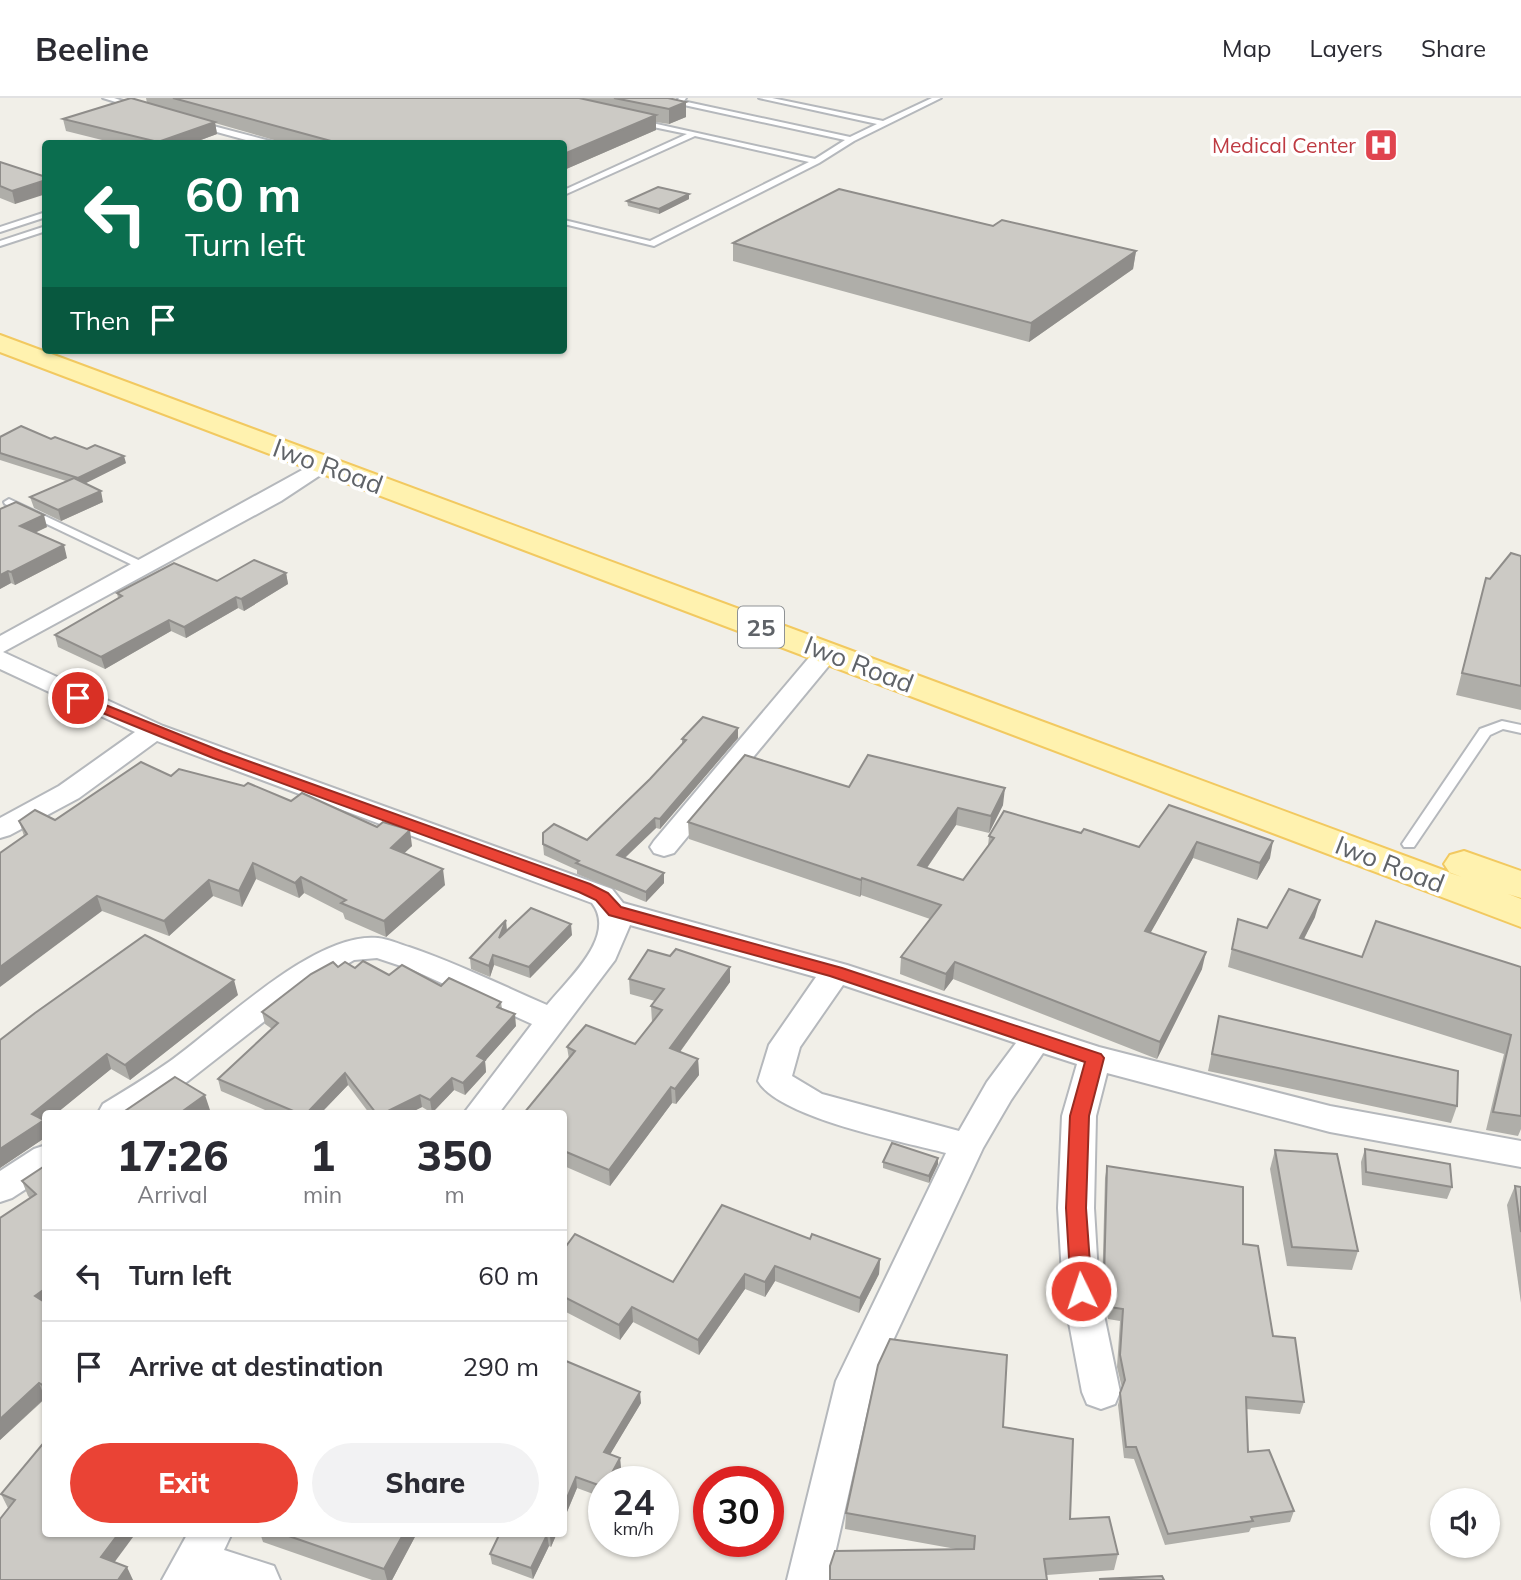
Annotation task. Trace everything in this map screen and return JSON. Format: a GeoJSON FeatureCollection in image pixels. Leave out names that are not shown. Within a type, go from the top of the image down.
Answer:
{"type":"FeatureCollection","features":[{"type":"Feature","properties":{"kind":"main road"},"geometry":{"type":"LineString","coordinates":[[0,326],[42,342]]}},
{"type":"Feature","properties":{"kind":"main road","name":"Iwo Road"},"geometry":{"type":"LineString","coordinates":[[0,344],[324,464],[382,475],[1521,885]]}},
{"type":"Feature","properties":{"kind":"main road","name":"Iwo Road"},"geometry":{"type":"LineString","coordinates":[[75,354],[827,652],[1521,914]]}},
{"type":"Feature","properties":{"kind":"street"},"geometry":{"type":"LineString","coordinates":[[0,646],[273,496],[324,464]]}},
{"type":"Feature","properties":{"kind":"street"},"geometry":{"type":"LineString","coordinates":[[664,847],[827,652]]}},
{"type":"Feature","properties":{"kind":"street"},"geometry":{"type":"LineString","coordinates":[[0,659],[78,698],[155,731],[602,896],[615,911],[617,923],[604,953],[483,1110]]}},
{"type":"Feature","properties":{"kind":"street"},"geometry":{"type":"LineString","coordinates":[[0,829],[69,792],[155,731]]}},
{"type":"Feature","properties":{"kind":"street"},"geometry":{"type":"LineString","coordinates":[[615,911],[836,972],[1095,1058],[1330,1119],[1521,1154]]}},
{"type":"Feature","properties":{"kind":"street"},"geometry":{"type":"LineString","coordinates":[[120,1110],[177,1073],[301,977],[335,956],[351,950],[379,948],[424,963],[554,1021]]}},
{"type":"Feature","properties":{"kind":"street"},"geometry":{"type":"LineString","coordinates":[[836,972],[785,1045],[774,1082],[812,1104],[967,1146]]}},
{"type":"Feature","properties":{"kind":"street"},"geometry":{"type":"LineString","coordinates":[[808,1580],[855,1381],[967,1146],[999,1091],[1036,1039]]}},
{"type":"Feature","properties":{"kind":"street"},"geometry":{"type":"LineString","coordinates":[[1095,1058],[1079,1116],[1076,1208],[1081,1291],[1101,1392]]}},
{"type":"Feature","properties":{"kind":"street"},"geometry":{"type":"LineString","coordinates":[[0,1188],[42,1161]]}},
{"type":"Feature","properties":{"kind":"street"},"geometry":{"type":"LineString","coordinates":[[196,1558],[259,1580]]}},
{"type":"Feature","properties":{"kind":"lane"},"geometry":{"type":"LineString","coordinates":[[106,98],[143,108]]}},
{"type":"Feature","properties":{"kind":"lane"},"geometry":{"type":"LineString","coordinates":[[683,98],[679,102],[851,139]]}},
{"type":"Feature","properties":{"kind":"lane"},"geometry":{"type":"LineString","coordinates":[[762,98],[882,123]]}},
{"type":"Feature","properties":{"kind":"lane"},"geometry":{"type":"LineString","coordinates":[[567,223],[651,244],[816,161],[882,123],[938,98]]}},
{"type":"Feature","properties":{"kind":"lane"},"geometry":{"type":"LineString","coordinates":[[630,119],[816,161]]}},
{"type":"Feature","properties":{"kind":"lane"},"geometry":{"type":"LineString","coordinates":[[192,122],[257,140]]}},
{"type":"Feature","properties":{"kind":"lane"},"geometry":{"type":"LineString","coordinates":[[567,192],[694,134]]}},
{"type":"Feature","properties":{"kind":"lane"},"geometry":{"type":"LineString","coordinates":[[0,230],[42,215]]}},
{"type":"Feature","properties":{"kind":"lane"},"geometry":{"type":"LineString","coordinates":[[33,218],[42,221]]}},
{"type":"Feature","properties":{"kind":"lane"},"geometry":{"type":"LineString","coordinates":[[0,244],[42,230]]}},
{"type":"Feature","properties":{"kind":"lane"},"geometry":{"type":"LineString","coordinates":[[9,502],[145,567]]}},
{"type":"Feature","properties":{"kind":"lane"},"geometry":{"type":"LineString","coordinates":[[1409,844],[1485,732],[1502,725],[1521,729]]}},
{"type":"Feature","properties":{"kind":"building"},"geometry":{"type":"Polygon","coordinates":[[[131,98],[215,122],[164,140],[150,140],[63,119],[131,98]]]}},
{"type":"Feature","properties":{"kind":"building"},"geometry":{"type":"Polygon","coordinates":[[[173,98],[579,98],[656,115],[567,153],[567,140],[327,140],[173,98]]]}},
{"type":"Feature","properties":{"kind":"building"},"geometry":{"type":"Polygon","coordinates":[[[614,98],[668,98],[686,102],[669,109],[614,98]]]}},
{"type":"Feature","properties":{"kind":"building"},"geometry":{"type":"Polygon","coordinates":[[[0,162],[42,176],[42,181],[12,191],[0,186],[0,162]]]}},
{"type":"Feature","properties":{"kind":"building"},"geometry":{"type":"Polygon","coordinates":[[[658,187],[689,194],[659,209],[627,201],[658,187]]]}},
{"type":"Feature","properties":{"kind":"building"},"geometry":{"type":"Polygon","coordinates":[[[839,189],[993,226],[1002,220],[1136,251],[1031,323],[733,243],[839,189]]]}},
{"type":"Feature","properties":{"kind":"building"},"geometry":{"type":"Polygon","coordinates":[[[21,426],[51,439],[55,437],[87,449],[95,445],[124,456],[78,478],[0,453],[0,437],[21,426]]]}},
{"type":"Feature","properties":{"kind":"building"},"geometry":{"type":"Polygon","coordinates":[[[74,478],[101,491],[58,510],[30,497],[74,478]]]}},
{"type":"Feature","properties":{"kind":"building"},"geometry":{"type":"Polygon","coordinates":[[[16,502],[44,515],[20,526],[64,545],[0,575],[0,509],[16,502]]]}},
{"type":"Feature","properties":{"kind":"building"},"geometry":{"type":"Polygon","coordinates":[[[1511,553],[1521,556],[1521,686],[1462,673],[1486,578],[1490,579],[1511,553]]]}},
{"type":"Feature","properties":{"kind":"building"},"geometry":{"type":"Polygon","coordinates":[[[254,560],[286,573],[241,599],[236,597],[184,627],[169,620],[101,657],[55,635],[122,596],[117,593],[174,563],[217,581],[254,560]]]}},
{"type":"Feature","properties":{"kind":"building"},"geometry":{"type":"Polygon","coordinates":[[[703,717],[738,728],[660,819],[655,818],[617,855],[664,873],[646,892],[576,863],[579,861],[543,844],[543,833],[554,824],[587,840],[650,779],[703,717]]]}},
{"type":"Feature","properties":{"kind":"building"},"geometry":{"type":"Polygon","coordinates":[[[745,755],[849,787],[868,755],[1005,788],[991,816],[958,808],[918,865],[963,880],[994,838],[989,836],[1004,811],[1081,833],[1084,829],[1139,847],[1169,805],[1273,841],[1260,863],[1197,842],[1145,931],[1206,952],[1160,1042],[955,962],[946,974],[901,957],[941,905],[688,822],[745,755]]]}},
{"type":"Feature","properties":{"kind":"building"},"geometry":{"type":"Polygon","coordinates":[[[141,762],[171,776],[179,769],[244,786],[248,783],[291,801],[302,793],[377,827],[383,822],[410,830],[391,848],[443,869],[384,921],[341,903],[346,900],[301,877],[295,883],[253,863],[239,891],[209,880],[164,921],[97,896],[0,967],[0,853],[27,834],[19,821],[35,810],[55,820],[141,762]]]}},
{"type":"Feature","properties":{"kind":"building"},"geometry":{"type":"Polygon","coordinates":[[[1289,889],[1320,900],[1300,938],[1362,957],[1376,921],[1521,967],[1521,1116],[1493,1112],[1511,1035],[1232,949],[1238,919],[1267,928],[1289,889]]]}},
{"type":"Feature","properties":{"kind":"building"},"geometry":{"type":"Polygon","coordinates":[[[531,908],[571,924],[529,967],[493,955],[489,966],[470,958],[506,920],[499,938],[531,908]]]}},
{"type":"Feature","properties":{"kind":"building"},"geometry":{"type":"Polygon","coordinates":[[[145,935],[234,980],[125,1065],[107,1054],[32,1114],[42,1121],[0,1149],[0,1040],[145,935]]]}},
{"type":"Feature","properties":{"kind":"building"},"geometry":{"type":"Polygon","coordinates":[[[676,949],[730,967],[670,1048],[698,1059],[675,1089],[671,1087],[609,1170],[567,1152],[567,1110],[526,1110],[575,1051],[567,1047],[586,1025],[635,1044],[662,1010],[651,1006],[664,989],[629,979],[648,950],[670,956],[676,949]]]}},
{"type":"Feature","properties":{"kind":"building"},"geometry":{"type":"Polygon","coordinates":[[[363,961],[389,975],[402,965],[441,986],[449,978],[501,1002],[497,1007],[515,1014],[477,1056],[485,1060],[463,1083],[452,1078],[430,1100],[420,1095],[390,1110],[374,1110],[345,1073],[310,1110],[291,1110],[218,1079],[278,1023],[262,1012],[311,974],[333,962],[338,967],[345,962],[355,968],[363,961]]]}},
{"type":"Feature","properties":{"kind":"building"},"geometry":{"type":"Polygon","coordinates":[[[1219,1016],[1458,1071],[1457,1106],[1212,1054],[1219,1016]]]}},
{"type":"Feature","properties":{"kind":"building"},"geometry":{"type":"Polygon","coordinates":[[[175,1077],[205,1095],[184,1110],[126,1110],[175,1077]]]}},
{"type":"Feature","properties":{"kind":"building"},"geometry":{"type":"Polygon","coordinates":[[[892,1143],[938,1158],[929,1176],[883,1162],[892,1143]]]}},
{"type":"Feature","properties":{"kind":"building"},"geometry":{"type":"Polygon","coordinates":[[[1365,1149],[1450,1164],[1452,1187],[1366,1172],[1365,1149]]]}},
{"type":"Feature","properties":{"kind":"building"},"geometry":{"type":"Polygon","coordinates":[[[1275,1150],[1337,1154],[1358,1251],[1292,1247],[1275,1150]]]}},
{"type":"Feature","properties":{"kind":"building"},"geometry":{"type":"Polygon","coordinates":[[[1107,1166],[1243,1187],[1243,1244],[1258,1246],[1273,1336],[1295,1338],[1304,1402],[1246,1397],[1248,1452],[1269,1450],[1294,1511],[1251,1517],[1253,1521],[1168,1534],[1136,1447],[1126,1447],[1120,1393],[1125,1380],[1120,1355],[1123,1309],[1110,1307],[1104,1279],[1107,1166]]]}},
{"type":"Feature","properties":{"kind":"building"},"geometry":{"type":"Polygon","coordinates":[[[42,1168],[42,1291],[35,1296],[42,1300],[42,1385],[39,1383],[0,1419],[0,1218],[36,1194],[22,1181],[42,1168]]]}},
{"type":"Feature","properties":{"kind":"building"},"geometry":{"type":"Polygon","coordinates":[[[1515,1186],[1521,1187],[1521,1232],[1515,1186]]]}},
{"type":"Feature","properties":{"kind":"building"},"geometry":{"type":"Polygon","coordinates":[[[722,1205],[810,1239],[812,1234],[880,1259],[860,1298],[775,1266],[765,1282],[745,1274],[698,1340],[632,1307],[619,1325],[567,1299],[567,1245],[575,1234],[673,1282],[722,1205]]]}},
{"type":"Feature","properties":{"kind":"building"},"geometry":{"type":"Polygon","coordinates":[[[890,1339],[1007,1355],[1003,1427],[1073,1439],[1070,1519],[1109,1517],[1118,1554],[1044,1559],[1047,1580],[830,1580],[830,1566],[835,1551],[974,1549],[975,1536],[846,1513],[878,1365],[890,1339]]]}},
{"type":"Feature","properties":{"kind":"building"},"geometry":{"type":"Polygon","coordinates":[[[567,1361],[640,1392],[604,1452],[620,1458],[616,1466],[588,1466],[588,1481],[576,1477],[567,1498],[567,1361]]]}},
{"type":"Feature","properties":{"kind":"building"},"geometry":{"type":"Polygon","coordinates":[[[42,1445],[42,1537],[116,1537],[101,1557],[127,1567],[118,1580],[0,1580],[0,1519],[15,1500],[1,1494],[42,1445]]]}},
{"type":"Feature","properties":{"kind":"building"},"geometry":{"type":"Polygon","coordinates":[[[292,1537],[402,1537],[384,1569],[292,1537]]]}},
{"type":"Feature","properties":{"kind":"building"},"geometry":{"type":"Polygon","coordinates":[[[498,1537],[546,1537],[531,1568],[490,1554],[498,1537]]]}},
{"type":"Feature","properties":{"kind":"building"},"geometry":{"type":"Polygon","coordinates":[[[1162,1576],[1164,1580],[1099,1579],[1162,1576]]]}},
{"type":"Feature","properties":{"kind":"place","name":"Medical Center"},"geometry":{"type":"Point","coordinates":[1381,145]}},
{"type":"Feature","properties":{"kind":"route"},"geometry":{"type":"LineString","coordinates":[[78,698],[218,755],[584,888],[602,896],[615,911],[836,972],[1095,1058],[1079,1116],[1076,1208],[1081,1291]]}}]}
